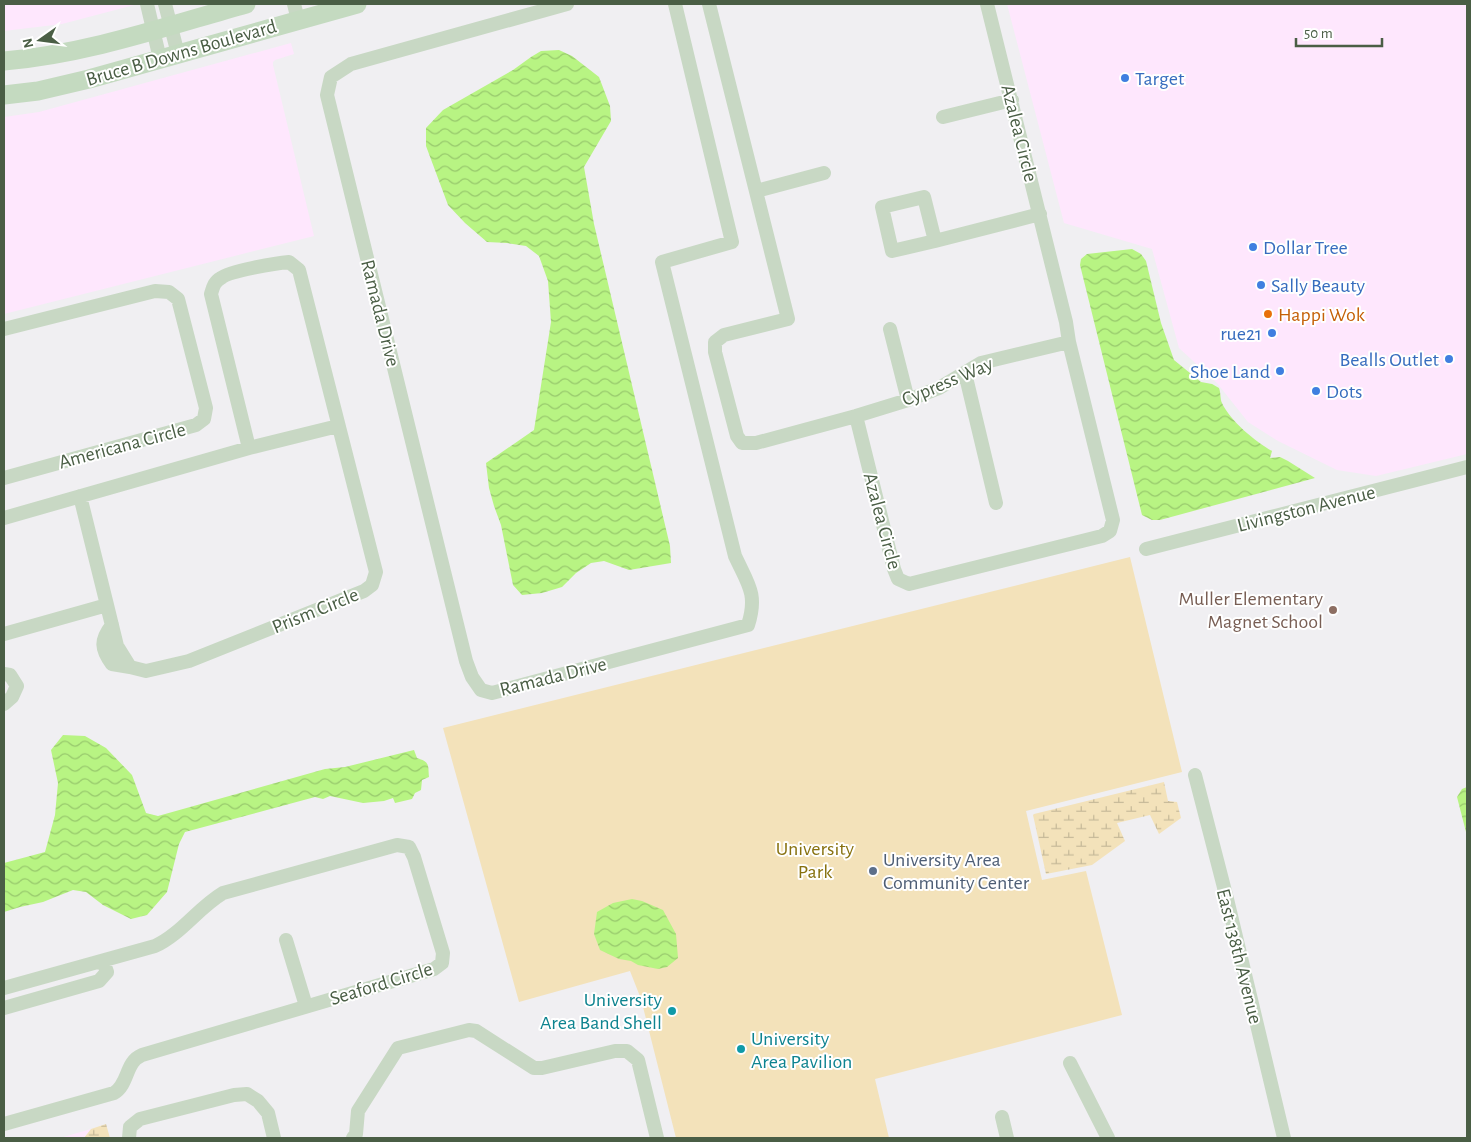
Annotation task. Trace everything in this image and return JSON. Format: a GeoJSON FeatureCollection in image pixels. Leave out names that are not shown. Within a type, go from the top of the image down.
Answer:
{"type":"FeatureCollection","features":[{"type":"Feature","properties":{"kind":"main road","name":"Bruce B Downs Boulevard"},"geometry":{"type":"LineString","coordinates":[[4,61],[32,59],[86,49],[246,4]]}},
{"type":"Feature","properties":{"kind":"main road","name":"Bruce B Downs Boulevard"},"geometry":{"type":"LineString","coordinates":[[4,95],[38,91],[89,79],[169,56],[296,12],[357,4]]}},
{"type":"Feature","properties":{"kind":"street"},"geometry":{"type":"LineString","coordinates":[[148,4],[163,27]]}},
{"type":"Feature","properties":{"kind":"street"},"geometry":{"type":"LineString","coordinates":[[165,4],[163,27],[169,56]]}},
{"type":"Feature","properties":{"kind":"street","name":"Ramada Drive"},"geometry":{"type":"LineString","coordinates":[[567,4],[351,64],[331,77],[327,95],[466,661],[472,678],[482,690],[492,692],[748,625],[752,612],[753,595],[735,556],[662,262],[732,242],[675,4]]}},
{"type":"Feature","properties":{"kind":"street"},"geometry":{"type":"LineString","coordinates":[[709,4],[788,318],[724,336],[715,342],[737,436],[742,443],[756,443],[856,416]]}},
{"type":"Feature","properties":{"kind":"street","name":"Azalea Circle"},"geometry":{"type":"LineString","coordinates":[[856,416],[894,569],[898,579],[909,584],[1102,536],[1110,531],[1113,520],[1040,214],[987,4]]}},
{"type":"Feature","properties":{"kind":"street"},"geometry":{"type":"LineString","coordinates":[[942,117],[1012,100]]}},
{"type":"Feature","properties":{"kind":"street"},"geometry":{"type":"LineString","coordinates":[[756,190],[824,173]]}},
{"type":"Feature","properties":{"kind":"street"},"geometry":{"type":"LineString","coordinates":[[935,241],[924,197],[882,207],[892,251],[935,241],[1040,214]]}},
{"type":"Feature","properties":{"kind":"street","name":"Prism Circle"},"geometry":{"type":"LineString","coordinates":[[80,496],[112,625],[103,641],[105,654],[112,664],[146,671],[189,661],[364,591],[372,585],[376,572],[299,270],[290,262],[276,263],[222,276],[214,284],[211,294],[249,448]]}},
{"type":"Feature","properties":{"kind":"street","name":"Americana Circle"},"geometry":{"type":"LineString","coordinates":[[4,329],[155,291],[170,292],[178,299],[206,408],[204,420],[196,424],[4,478]]}},
{"type":"Feature","properties":{"kind":"street"},"geometry":{"type":"LineString","coordinates":[[890,329],[908,400]]}},
{"type":"Feature","properties":{"kind":"street","name":"Cypress Way"},"geometry":{"type":"LineString","coordinates":[[856,416],[939,388],[982,363],[1069,342]]}},
{"type":"Feature","properties":{"kind":"street"},"geometry":{"type":"LineString","coordinates":[[965,373],[996,503]]}},
{"type":"Feature","properties":{"kind":"street"},"geometry":{"type":"LineString","coordinates":[[4,518],[249,448],[338,426]]}},
{"type":"Feature","properties":{"kind":"street","name":"Livingston Avenue"},"geometry":{"type":"LineString","coordinates":[[1146,549],[1467,467]]}},
{"type":"Feature","properties":{"kind":"street"},"geometry":{"type":"LineString","coordinates":[[4,634],[107,605]]}},
{"type":"Feature","properties":{"kind":"street"},"geometry":{"type":"LineString","coordinates":[[4,674],[10,676],[17,686],[12,697],[4,704]]}},
{"type":"Feature","properties":{"kind":"street","name":"East 138th Avenue"},"geometry":{"type":"LineString","coordinates":[[1195,775],[1227,899],[1284,1138]]}},
{"type":"Feature","properties":{"kind":"street","name":"Seaford Circle"},"geometry":{"type":"LineString","coordinates":[[4,988],[162,943],[211,900],[223,893],[397,845],[409,847],[414,857],[443,953],[442,963],[434,969],[136,1057],[132,1061],[123,1084],[114,1093],[4,1124]]}},
{"type":"Feature","properties":{"kind":"street"},"geometry":{"type":"LineString","coordinates":[[286,940],[306,1006]]}},
{"type":"Feature","properties":{"kind":"street"},"geometry":{"type":"LineString","coordinates":[[4,1008],[100,982],[107,972],[103,961]]}},
{"type":"Feature","properties":{"kind":"street"},"geometry":{"type":"LineString","coordinates":[[353,1138],[356,1134],[358,1111],[398,1048],[469,1030],[476,1032],[534,1068],[542,1068],[615,1051],[627,1052],[638,1060],[657,1138]]}},
{"type":"Feature","properties":{"kind":"street"},"geometry":{"type":"LineString","coordinates":[[1070,1063],[1108,1138]]}},
{"type":"Feature","properties":{"kind":"street"},"geometry":{"type":"LineString","coordinates":[[130,1138],[130,1127],[140,1119],[234,1095],[247,1094],[258,1101],[268,1113],[274,1138]]}},
{"type":"Feature","properties":{"kind":"street"},"geometry":{"type":"LineString","coordinates":[[1002,1117],[1007,1138]]}},
{"type":"Feature","properties":{"kind":"shaded area"},"geometry":{"type":"Polygon","coordinates":[[[4,4],[138,4],[62,24],[4,31],[4,4]]]}},
{"type":"Feature","properties":{"kind":"shaded area"},"geometry":{"type":"Polygon","coordinates":[[[1007,4],[1467,4],[1467,454],[1376,476],[1337,470],[1278,441],[1248,422],[1217,383],[1179,348],[1152,249],[1064,223],[1007,4]]]}},
{"type":"Feature","properties":{"kind":"shaded area"},"geometry":{"type":"Polygon","coordinates":[[[291,43],[294,54],[275,60],[273,65],[314,236],[4,314],[4,117],[39,112],[291,43]]]}},
{"type":"Feature","properties":{"kind":"shaded area"},"geometry":{"type":"Polygon","coordinates":[[[91,1129],[84,1138],[60,1138],[91,1129]]]}},
{"type":"Feature","properties":{"kind":"green space","name":"University Park"},"geometry":{"type":"Polygon","coordinates":[[[1130,557],[1182,772],[1026,811],[1042,880],[1086,871],[1122,1015],[875,1079],[889,1138],[676,1138],[641,999],[630,971],[519,1002],[443,728],[1130,557]]]}},
{"type":"Feature","properties":{"kind":"green space"},"geometry":{"type":"Polygon","coordinates":[[[1164,782],[1168,801],[1177,802],[1181,818],[1159,834],[1150,815],[1117,823],[1125,841],[1092,865],[1046,874],[1034,814],[1164,782]]]}},
{"type":"Feature","properties":{"kind":"green space"},"geometry":{"type":"Polygon","coordinates":[[[106,1124],[110,1138],[84,1138],[91,1129],[106,1124]]]}},
{"type":"Feature","properties":{"kind":"water"},"geometry":{"type":"Polygon","coordinates":[[[559,50],[572,56],[599,77],[610,106],[611,121],[584,167],[594,224],[670,546],[671,563],[629,570],[604,561],[591,563],[576,573],[562,587],[542,593],[522,595],[513,585],[501,525],[489,488],[486,463],[534,430],[551,322],[548,281],[539,256],[526,246],[487,242],[448,205],[426,146],[426,128],[443,110],[513,70],[541,51],[559,50]]]}},
{"type":"Feature","properties":{"kind":"water"},"geometry":{"type":"Polygon","coordinates":[[[1132,249],[1141,254],[1146,261],[1161,323],[1174,360],[1201,382],[1212,384],[1219,388],[1221,401],[1231,417],[1244,430],[1272,451],[1270,458],[1280,457],[1315,478],[1160,520],[1152,520],[1142,515],[1080,265],[1081,259],[1087,254],[1132,249]]]}},
{"type":"Feature","properties":{"kind":"water"},"geometry":{"type":"Polygon","coordinates":[[[63,735],[85,736],[106,748],[132,775],[146,813],[158,816],[325,769],[345,767],[414,750],[417,758],[424,761],[427,765],[429,777],[422,780],[421,790],[415,793],[412,799],[395,803],[393,798],[363,803],[330,796],[323,799],[315,797],[185,832],[179,844],[167,892],[147,915],[131,919],[103,905],[86,892],[73,890],[43,902],[4,912],[4,863],[45,852],[55,815],[58,783],[51,750],[63,735]]]}},
{"type":"Feature","properties":{"kind":"water"},"geometry":{"type":"Polygon","coordinates":[[[1467,787],[1467,834],[1457,797],[1462,789],[1467,787]]]}},
{"type":"Feature","properties":{"kind":"water"},"geometry":{"type":"Polygon","coordinates":[[[632,899],[663,910],[676,934],[678,958],[667,967],[658,969],[638,965],[600,950],[594,934],[597,912],[613,903],[632,899]]]}},
{"type":"Feature","properties":{"kind":"place","name":"Target"},"geometry":{"type":"Point","coordinates":[1125,78]}},
{"type":"Feature","properties":{"kind":"place","name":"Dollar Tree"},"geometry":{"type":"Point","coordinates":[1253,247]}},
{"type":"Feature","properties":{"kind":"place","name":"Sally Beauty"},"geometry":{"type":"Point","coordinates":[1261,285]}},
{"type":"Feature","properties":{"kind":"place","name":"Happi Wok"},"geometry":{"type":"Point","coordinates":[1268,314]}},
{"type":"Feature","properties":{"kind":"place","name":"rue21"},"geometry":{"type":"Point","coordinates":[1272,333]}},
{"type":"Feature","properties":{"kind":"place","name":"Bealls Outlet"},"geometry":{"type":"Point","coordinates":[1449,359]}},
{"type":"Feature","properties":{"kind":"place","name":"Shoe Land"},"geometry":{"type":"Point","coordinates":[1280,371]}},
{"type":"Feature","properties":{"kind":"place","name":"Dots"},"geometry":{"type":"Point","coordinates":[1316,391]}},
{"type":"Feature","properties":{"kind":"place","name":"Muller Elementary Magnet School"},"geometry":{"type":"Point","coordinates":[1333,610]}},
{"type":"Feature","properties":{"kind":"place","name":"University Area Community Center"},"geometry":{"type":"Point","coordinates":[873,871]}},
{"type":"Feature","properties":{"kind":"place","name":"University Area Band Shell"},"geometry":{"type":"Point","coordinates":[672,1011]}},
{"type":"Feature","properties":{"kind":"place","name":"University Area Pavilion"},"geometry":{"type":"Point","coordinates":[741,1049]}}]}
